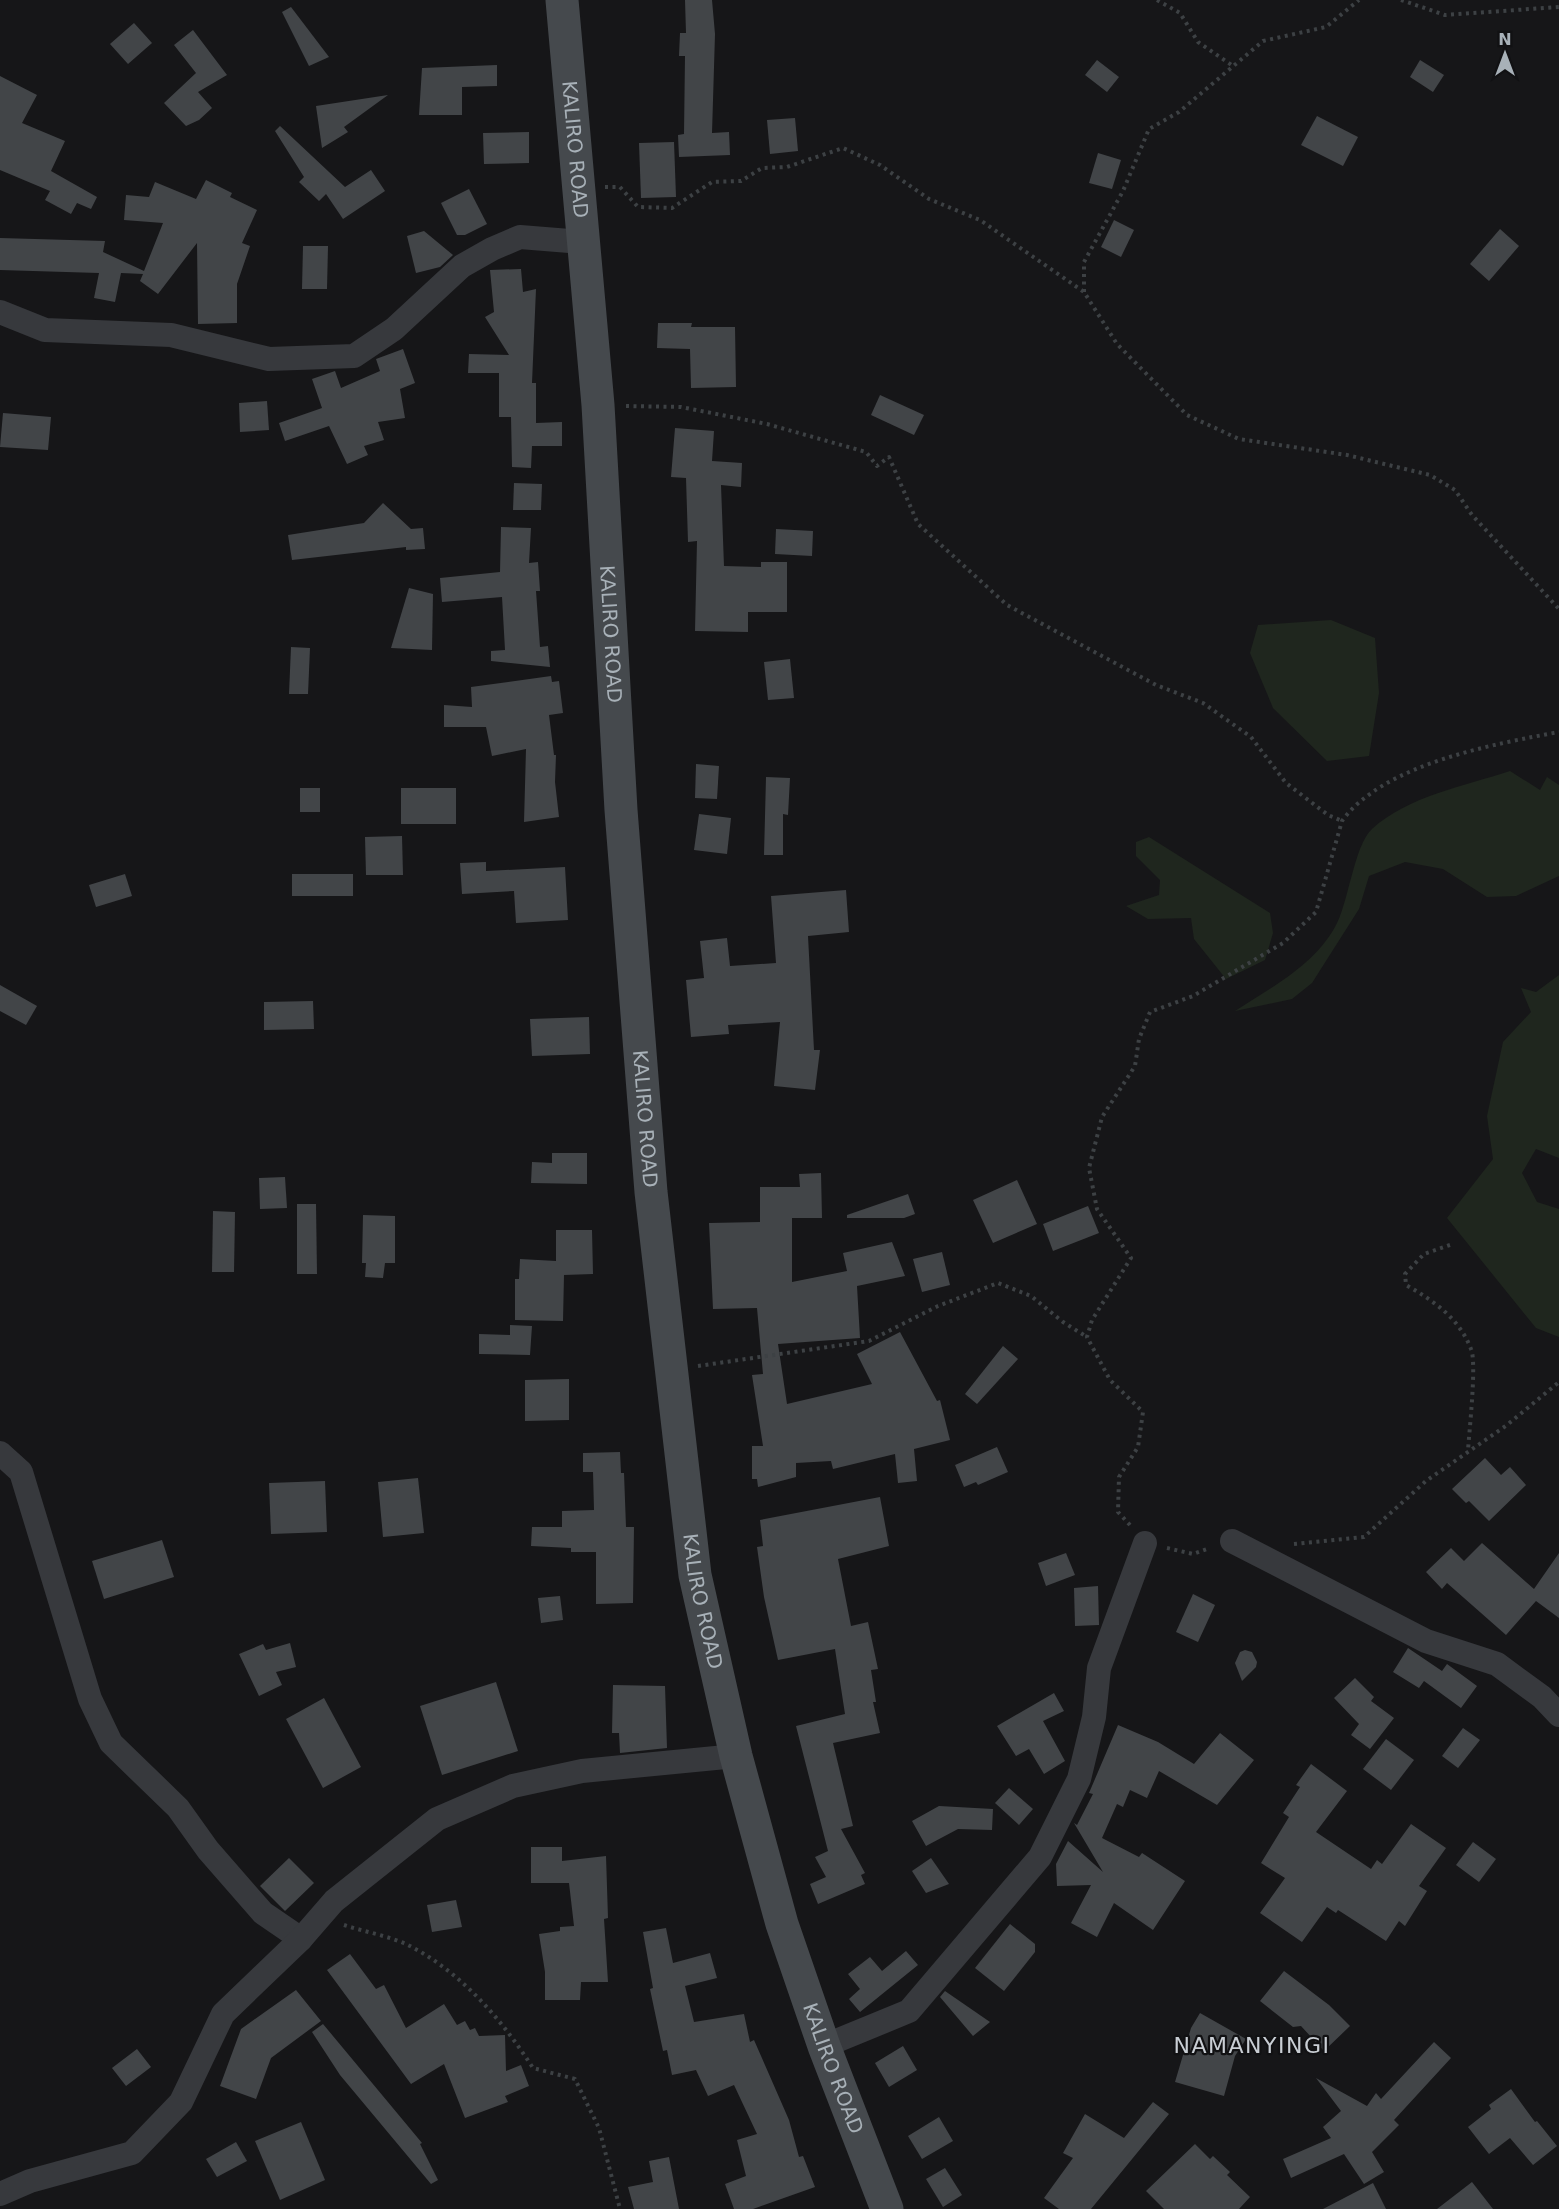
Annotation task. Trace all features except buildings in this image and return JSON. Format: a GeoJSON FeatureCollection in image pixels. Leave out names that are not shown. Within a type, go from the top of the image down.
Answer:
{"type":"FeatureCollection","features":[{"type":"Feature","properties":{"kind":"main road","name":"KALIRO ROAD"},"geometry":{"type":"LineString","coordinates":[[562,0],[598,405],[621,810],[651,1192],[695,1575],[736,1755],[782,1924],[824,2046],[887,2209]]}},
{"type":"Feature","properties":{"kind":"street"},"geometry":{"type":"LineString","coordinates":[[0,312],[45,330],[171,335],[269,358],[354,356],[394,329],[462,266],[492,249],[520,237],[582,242]]}},
{"type":"Feature","properties":{"kind":"street"},"geometry":{"type":"LineString","coordinates":[[0,1453],[21,1472],[90,1699],[111,1743],[178,1808],[208,1850],[263,1913],[301,1939]]}},
{"type":"Feature","properties":{"kind":"street"},"geometry":{"type":"LineString","coordinates":[[1232,1541],[1426,1641],[1497,1664],[1542,1697],[1559,1715]]}},
{"type":"Feature","properties":{"kind":"street"},"geometry":{"type":"LineString","coordinates":[[824,2046],[909,2011],[1040,1857],[1079,1779],[1094,1717],[1099,1668],[1145,1543]]}},
{"type":"Feature","properties":{"kind":"street"},"geometry":{"type":"LineString","coordinates":[[0,2194],[30,2181],[132,2153],[181,2102],[223,2014],[301,1939],[334,1901],[437,1819],[513,1786],[582,1772],[736,1755]]}},
{"type":"Feature","properties":{"kind":"path"},"geometry":{"type":"LineString","coordinates":[[1157,0],[1180,13],[1198,42],[1233,66]]}},
{"type":"Feature","properties":{"kind":"path"},"geometry":{"type":"LineString","coordinates":[[1084,292],[1084,262],[1123,191],[1149,129],[1179,112],[1263,41],[1326,27],[1359,0]]}},
{"type":"Feature","properties":{"kind":"path"},"geometry":{"type":"LineString","coordinates":[[1401,0],[1445,15],[1559,7]]}},
{"type":"Feature","properties":{"kind":"path"},"geometry":{"type":"LineString","coordinates":[[578,187],[620,187],[638,207],[672,208],[712,182],[741,181],[762,168],[787,167],[843,148],[880,165],[929,199],[980,220],[1084,292],[1117,344],[1186,414],[1239,439],[1347,455],[1430,475],[1455,490],[1472,515],[1559,609]]}},
{"type":"Feature","properties":{"kind":"path"},"geometry":{"type":"LineString","coordinates":[[598,405],[681,407],[767,424],[866,452],[877,466],[890,457],[918,524],[1007,605],[1156,685],[1203,703],[1251,737],[1286,783],[1328,815],[1342,821]]}},
{"type":"Feature","properties":{"kind":"path"},"geometry":{"type":"LineString","coordinates":[[1087,1337],[1092,1320],[1131,1258],[1097,1209],[1089,1168],[1102,1117],[1135,1066],[1139,1039],[1150,1012],[1193,996],[1283,943],[1316,912],[1342,821],[1349,812],[1391,778],[1497,743],[1559,732]]}},
{"type":"Feature","properties":{"kind":"path"},"geometry":{"type":"LineString","coordinates":[[1450,1245],[1424,1254],[1405,1274],[1406,1285],[1431,1299],[1454,1320],[1473,1351],[1468,1452]]}},
{"type":"Feature","properties":{"kind":"path"},"geometry":{"type":"LineString","coordinates":[[673,1370],[869,1341],[938,1306],[999,1283],[1031,1296],[1063,1322],[1087,1337],[1110,1380],[1143,1412],[1138,1446],[1119,1477],[1118,1512],[1145,1543],[1193,1554],[1232,1541]]}},
{"type":"Feature","properties":{"kind":"path"},"geometry":{"type":"LineString","coordinates":[[1283,1545],[1364,1537],[1426,1481],[1468,1452],[1559,1382]]}},
{"type":"Feature","properties":{"kind":"path"},"geometry":{"type":"LineString","coordinates":[[320,1917],[409,1946],[458,1977],[516,2042],[533,2068],[575,2079],[599,2128],[620,2209]]}},
{"type":"Feature","properties":{"kind":"shaded area"},"geometry":{"type":"Polygon","coordinates":[[[1331,620],[1375,638],[1379,693],[1369,756],[1327,761],[1273,708],[1250,653],[1258,625],[1331,620]]]}},
{"type":"Feature","properties":{"kind":"shaded area"},"geometry":{"type":"Polygon","coordinates":[[[1510,771],[1540,790],[1547,777],[1559,785],[1559,876],[1516,896],[1487,897],[1443,869],[1405,862],[1369,876],[1359,909],[1312,983],[1292,999],[1235,1011],[1291,975],[1326,941],[1340,917],[1360,848],[1372,829],[1402,808],[1420,800],[1510,771]]]}},
{"type":"Feature","properties":{"kind":"shaded area"},"geometry":{"type":"Polygon","coordinates":[[[1149,837],[1270,913],[1273,933],[1265,960],[1226,979],[1194,939],[1191,918],[1148,919],[1126,906],[1159,895],[1160,880],[1136,856],[1136,842],[1149,837]]]}},
{"type":"Feature","properties":{"kind":"shaded area"},"geometry":{"type":"Polygon","coordinates":[[[1559,975],[1559,1158],[1536,1149],[1522,1173],[1537,1202],[1559,1209],[1559,1337],[1536,1328],[1447,1218],[1493,1159],[1487,1116],[1503,1042],[1531,1012],[1521,988],[1536,992],[1559,975]]]}},
{"type":"Feature","properties":{"kind":"district","name":"NAMANYINGI"},"geometry":{"type":"Point","coordinates":[1252,2045]}}]}
